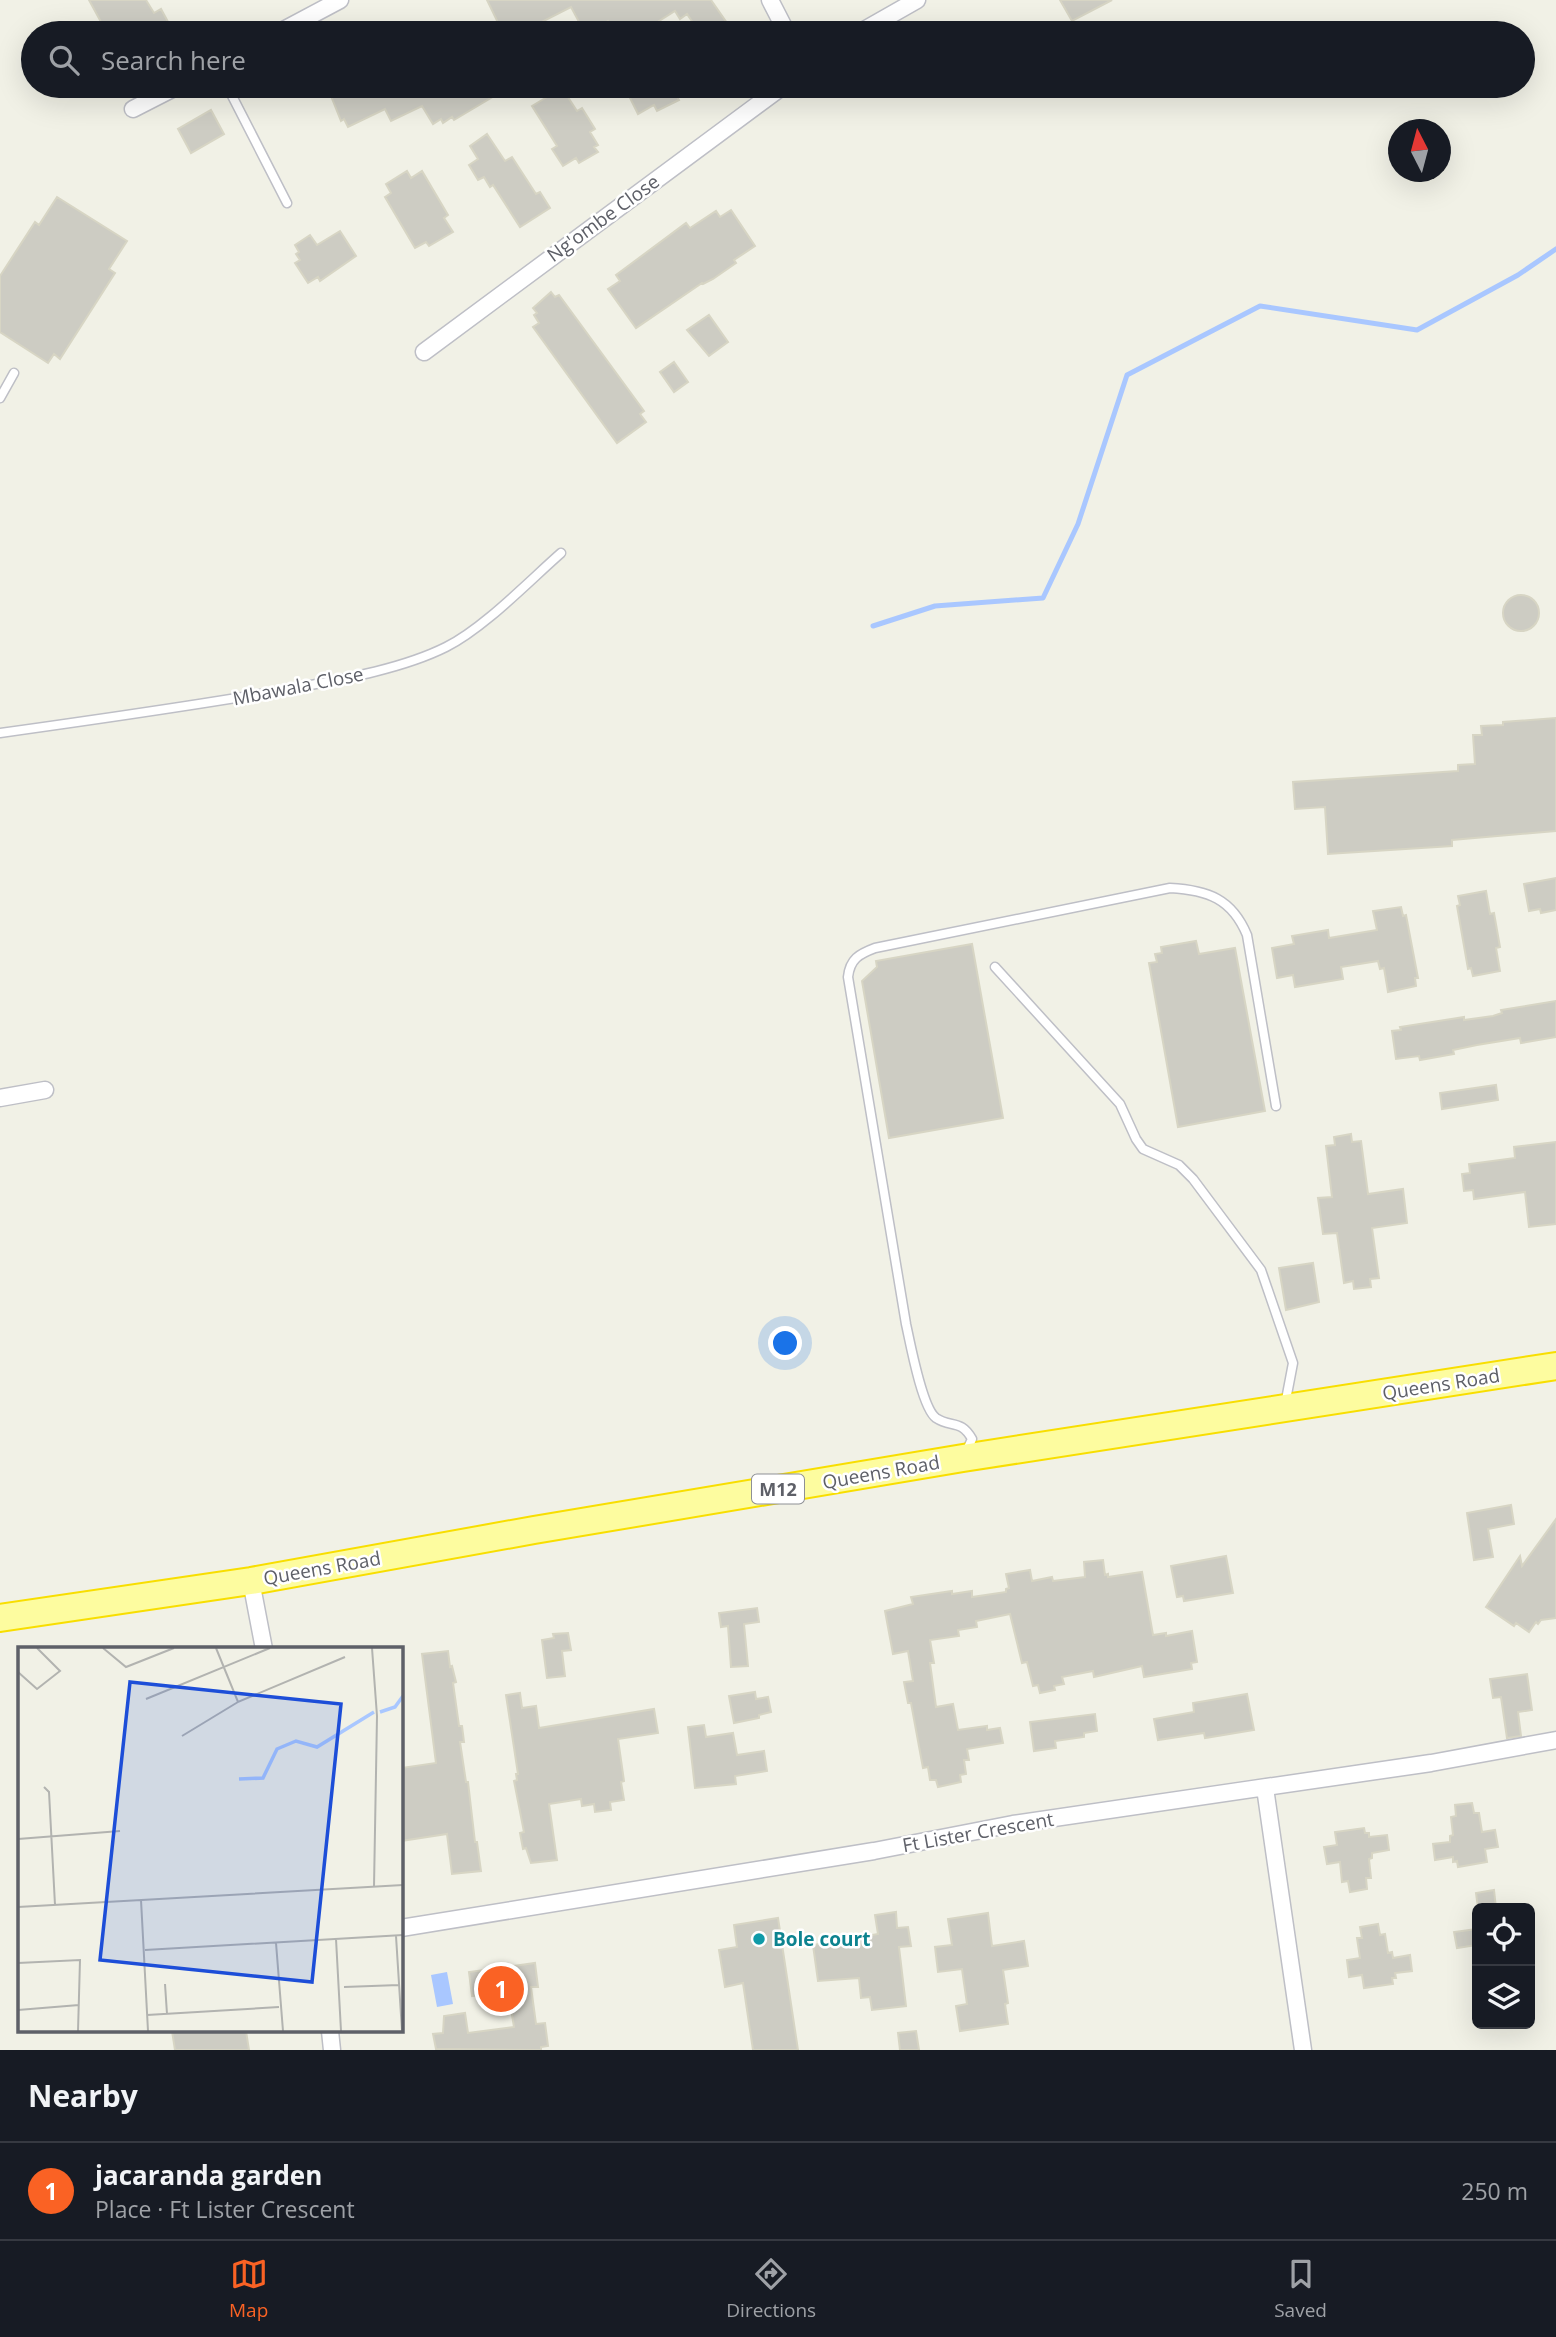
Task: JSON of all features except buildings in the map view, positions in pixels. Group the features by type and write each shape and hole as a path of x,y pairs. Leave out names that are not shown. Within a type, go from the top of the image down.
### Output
{"highway":[{"name":"Queens Road","path":"0,1618 251,1581 963,1458 1556,1366"}],"street":[{"path":"301,21 340,0"},
{"path":"769,0 781,21"},
{"path":"880,21 917,0"},
{"path":"133,109 155,98"},
{"name":"Ng'ombe Close","path":"424,352 767,98"},
{"path":"0,1098 45,1090"},
{"path":"251,1581 264,1647"},
{"name":"Ft Lister Crescent","path":"402,1928 874,1851 1013,1824 1431,1763 1556,1740"},
{"path":"1265,1788 1303,2050"},
{"path":"330,2032 332,2050"}],"lane":[{"path":"234,98 287,203"},
{"path":"0,398 14,373"},
{"name":"Mbawala Close","path":"0,733 218,701 350,678 408,661 447,647 472,630 561,553"},
{"path":"963,1458 972,1439 962,1426 936,1418 930,1412 913,1358 848,977 849,966 855,958 875,947 1170,888 1191,889 1210,894 1240,917 1247,935 1276,1106"},
{"path":"995,967 1120,1104 1143,1149 1179,1165 1194,1179 1261,1270 1293,1363 1285,1408"}],"water":[{"path":"447,1972 453,2004 437,2007 431,1975"}],"waterway":[{"path":"873,626 935,606 1043,598 1078,524 1127,375 1260,306 1417,330 1518,275 1556,249"}],"place":[{"name":"Bole court","path":"759,1939"},
{"name":"jacaranda garden","path":"501,1989"}]}
